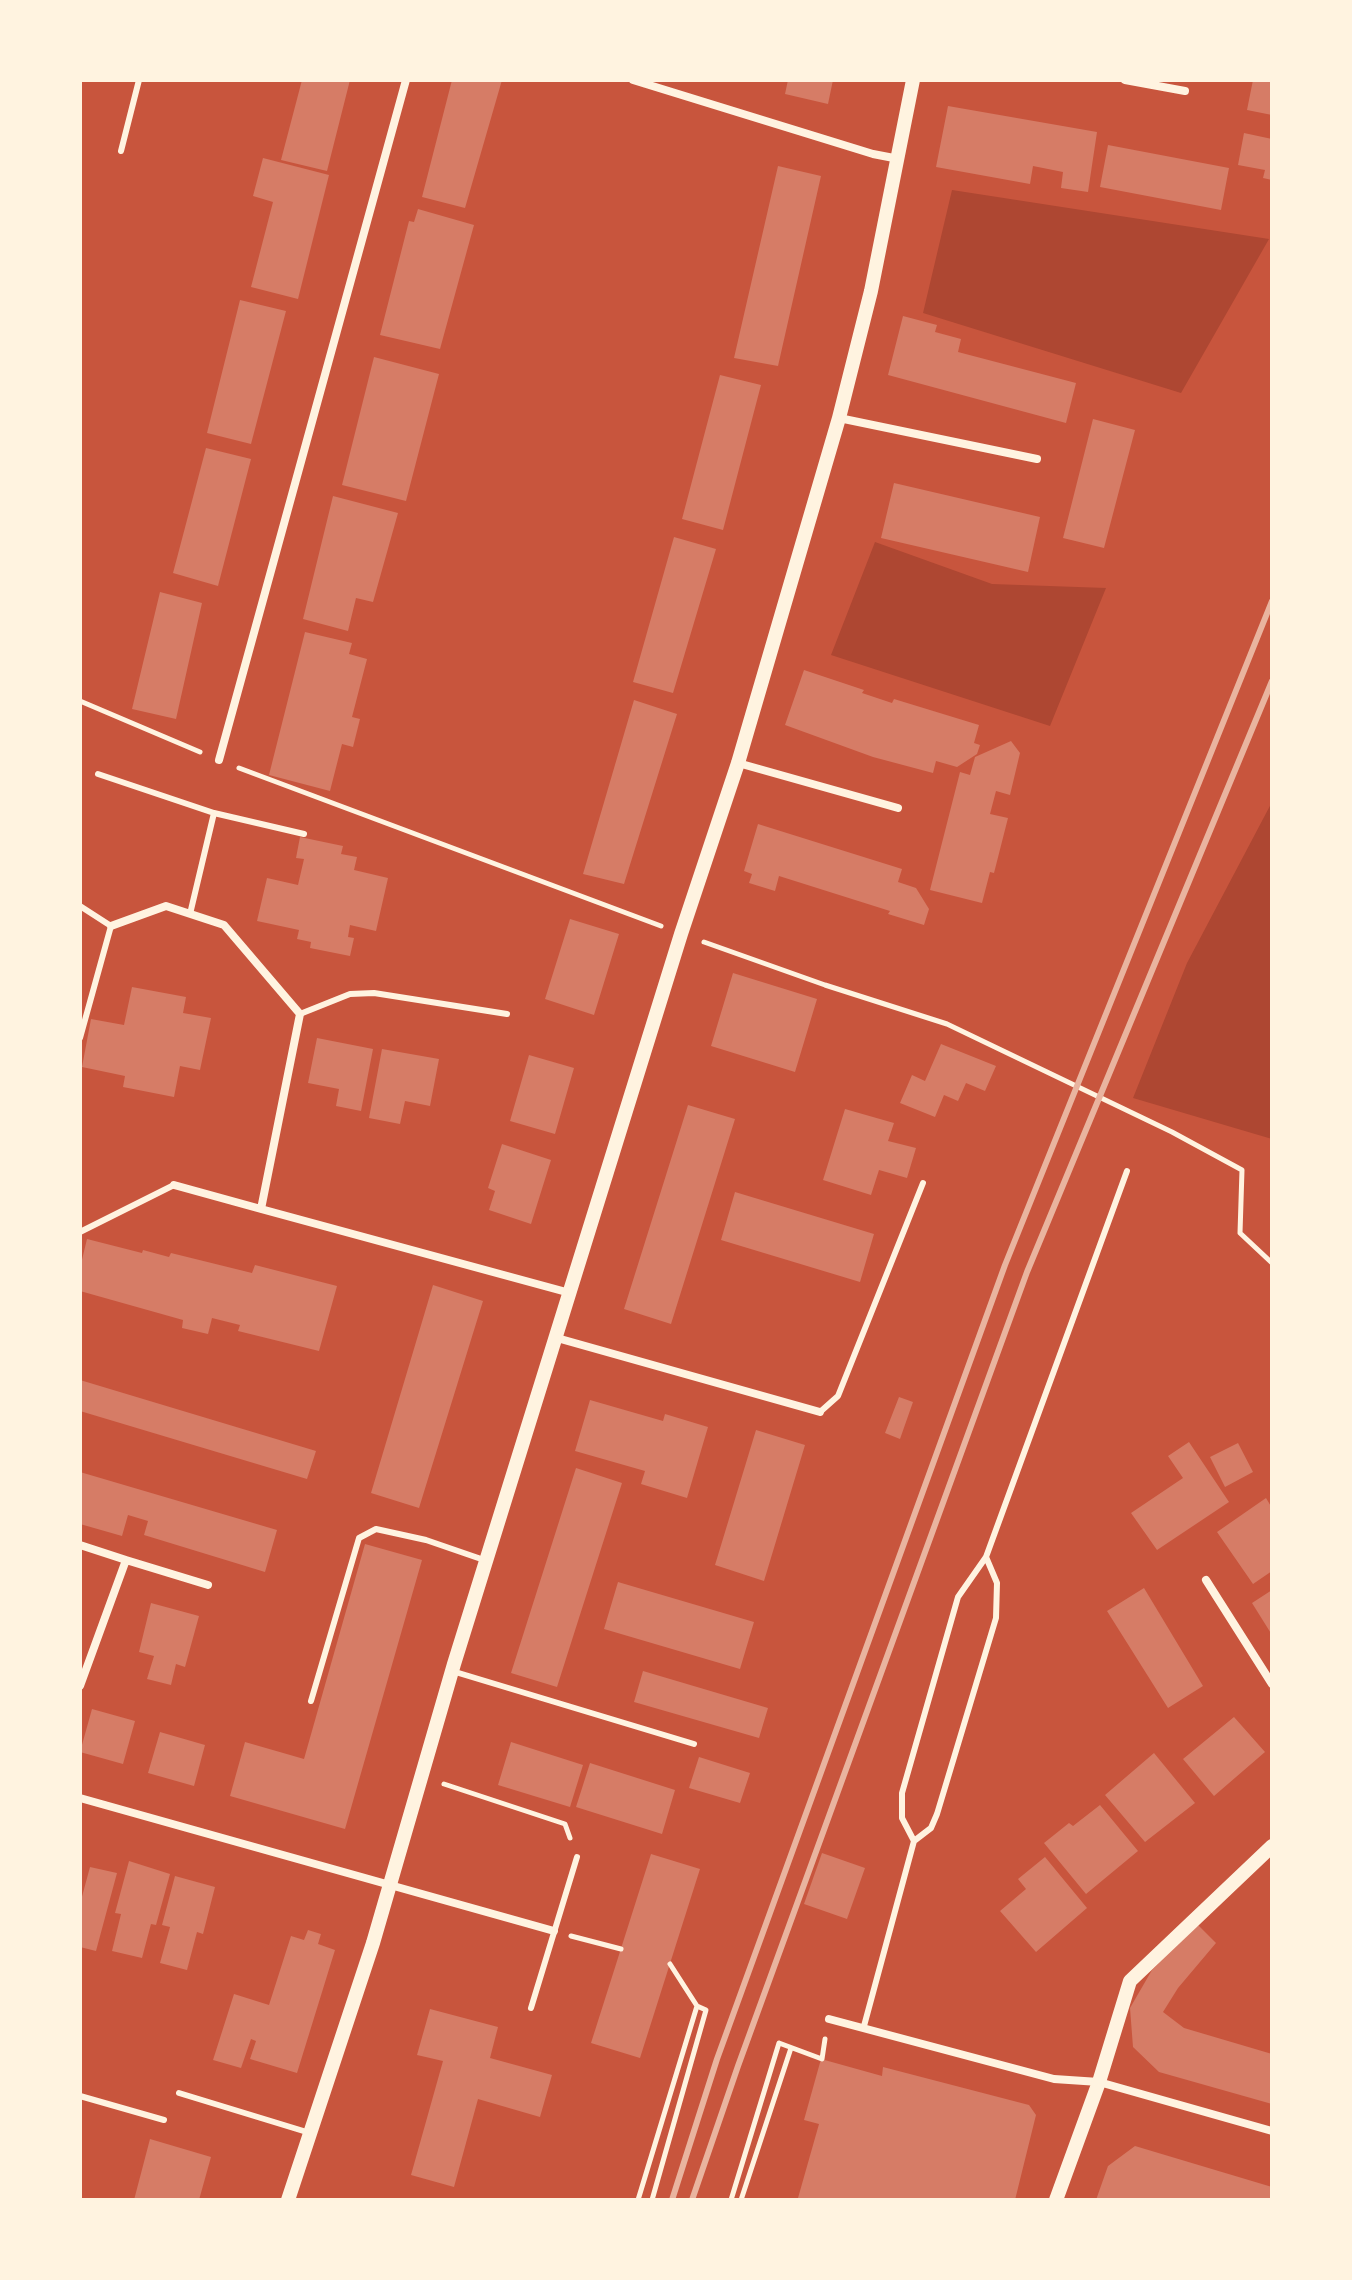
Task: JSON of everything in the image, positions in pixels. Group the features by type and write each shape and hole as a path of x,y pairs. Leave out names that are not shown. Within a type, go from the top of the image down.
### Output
{"street":[{"path":"219,760 406,80"},
{"path":"633,80 873,154 899,159"},
{"path":"288,2200 389,1885 452,1671 681,934 738,763 839,418 899,159 913,80"},
{"path":"1125,80 1185,91"},
{"path":"839,418 1037,459"},
{"path":"738,763 898,808"},
{"path":"111,926 166,906 224,925 300,1014 261,1209"},
{"path":"174,1185 571,1294"},
{"path":"557,1338 820,1412"},
{"path":"80,1545 208,1585"},
{"path":"80,1686 126,1560"},
{"path":"1206,1580 1272,1684"},
{"path":"80,1798 554,1931"},
{"path":"1056,2200 1099,2082 1130,1981 1272,1846"},
{"path":"829,2019 1054,2079 1099,2082 1272,2131"}],"lane":[{"path":"121,151 139,80"},
{"path":"98,774 214,813 304,834"},
{"path":"190,914 214,813"},
{"path":"80,906 111,926 80,1038"},
{"path":"300,1014 350,994 374,993 507,1014"},
{"path":"914,1841 902,1818 902,1793 958,1597 986,1557 1127,1171"},
{"path":"820,1412 838,1396 923,1183"},
{"path":"80,1232 174,1185"},
{"path":"311,1701 359,1538 376,1529 426,1540 487,1561"},
{"path":"864,2026 914,1841 931,1828 937,1814 996,1618 997,1583 986,1557"},
{"path":"452,1671 694,1744"},
{"path":"531,2008 577,1857"},
{"path":"179,2093 310,2133"},
{"path":"80,2096 164,2120"}],"path":[{"path":"80,701 219,760 681,934 947,1024 1172,1132 1242,1170 1240,1233 1272,1263"},
{"path":"420,1776 565,1824 577,1857"},
{"path":"554,1931 621,1949"},
{"path":"652,2200 706,2010 697,2006 670,1964"},
{"path":"638,2200 697,2006"},
{"path":"731,2200 779,2043 822,2059 829,2019"},
{"path":"741,2200 791,2048"}],"shaded area":[{"path":"952,190 1269,239 1181,393 923,313"},
{"path":"875,542 992,584 1106,588 1050,726 831,655"},
{"path":"1272,802 1272,1139 1133,1098 1187,963"}],"building":[{"path":"302,80 350,80 327,171 281,160"},
{"path":"452,80 502,80 465,208 422,197"},
{"path":"788,80 833,80 828,104 785,94"},
{"path":"1253,80 1272,80 1272,115 1247,110"},
{"path":"948,106 1097,132 1088,192 1061,188 1063,172 1033,166 1030,184 936,167"},
{"path":"1244,133 1272,139 1272,180 1263,178 1265,170 1238,165"},
{"path":"1108,145 1229,168 1221,210 1100,187"},
{"path":"263,158 329,175 298,299 251,287 273,202 253,196"},
{"path":"778,166 821,176 778,366 734,358"},
{"path":"418,209 474,225 440,349 380,335 409,221 414,222"},
{"path":"240,300 286,311 251,444 207,433"},
{"path":"903,316 937,325 935,332 961,339 958,352 1076,383 1066,423 888,375"},
{"path":"374,357 439,374 406,501 342,485"},
{"path":"720,375 761,385 723,530 682,519"},
{"path":"1093,419 1135,430 1104,548 1063,538"},
{"path":"206,448 251,459 218,586 173,573"},
{"path":"894,483 1040,517 1028,572 881,538"},
{"path":"333,496 398,513 373,602 356,598 348,631 303,619"},
{"path":"674,537 716,549 673,693 633,682"},
{"path":"160,592 202,603 176,719 132,709"},
{"path":"305,632 352,643 349,654 367,659 352,717 360,719 353,747 342,744 330,791 269,775"},
{"path":"804,670 892,703 894,699 979,725 974,743 980,745 977,754 957,767 936,761 933,773 873,757 785,725"},
{"path":"634,700 677,714 624,884 583,874"},
{"path":"1011,741 1020,753 1010,795 996,791 990,814 1008,818 994,873 990,872 982,903 930,890 960,772 970,775 975,757"},
{"path":"758,824 902,869 898,882 916,888 929,909 924,925 779,876 775,891 749,883 752,874 744,871"},
{"path":"300,837 343,846 341,854 357,857 354,870 388,878 376,931 350,925 348,937 354,938 350,956 310,948 311,942 297,939 299,930 257,921 267,878 298,885 304,859 296,858"},
{"path":"570,919 619,934 594,1015 545,999"},
{"path":"733,973 817,999 795,1072 711,1046"},
{"path":"132,987 186,997 183,1013 211,1018 200,1070 180,1066 174,1097 123,1087 125,1076 82,1067 91,1019 124,1025"},
{"path":"317,1038 373,1049 361,1111 336,1106 339,1089 308,1083"},
{"path":"941,1044 996,1066 985,1091 966,1083 958,1101 944,1095 935,1117 900,1103 912,1075 925,1081"},
{"path":"382,1049 439,1059 430,1106 405,1101 400,1124 369,1118"},
{"path":"529,1055 574,1068 555,1134 510,1121"},
{"path":"688,1105 735,1119 671,1324 624,1309"},
{"path":"845,1109 894,1123 888,1141 916,1148 907,1178 879,1170 871,1195 823,1180"},
{"path":"502,1144 551,1160 531,1224 489,1210 495,1191 488,1188"},
{"path":"735,1192 874,1234 860,1282 721,1240"},
{"path":"87,1239 142,1253 143,1250 169,1257 171,1253 252,1273 255,1265 337,1286 319,1351 238,1331 240,1325 212,1318 208,1334 182,1328 183,1320 80,1291 80,1268"},
{"path":"433,1285 483,1301 419,1508 371,1493"},
{"path":"80,1380 316,1451 307,1479 80,1411"},
{"path":"899,1397 913,1402 900,1439 885,1433"},
{"path":"590,1400 663,1421 665,1414 708,1427 687,1498 641,1484 645,1471 575,1451"},
{"path":"756,1430 805,1445 764,1581 715,1565"},
{"path":"1189,1442 1229,1502 1157,1550 1131,1513 1183,1478 1168,1456"},
{"path":"1238,1443 1253,1472 1225,1487 1210,1457"},
{"path":"576,1468 622,1483 557,1687 511,1673"},
{"path":"80,1472 277,1530 265,1572 144,1535 148,1521 128,1515 122,1536 80,1524"},
{"path":"1266,1498 1272,1508 1272,1571 1253,1584 1217,1532"},
{"path":"365,1544 422,1560 345,1829 230,1796 245,1742 304,1759"},
{"path":"618,1582 754,1622 740,1669 604,1629"},
{"path":"1144,1588 1203,1686 1168,1708 1107,1611"},
{"path":"1272,1590 1272,1635 1252,1603"},
{"path":"151,1603 199,1616 185,1667 176,1664 171,1685 147,1679 154,1656 139,1652"},
{"path":"643,1671 768,1708 759,1738 634,1702"},
{"path":"92,1709 135,1721 123,1764 80,1752"},
{"path":"1234,1717 1265,1752 1214,1796 1183,1759"},
{"path":"160,1732 205,1745 194,1786 148,1773"},
{"path":"511,1742 583,1765 570,1807 498,1785"},
{"path":"1154,1753 1195,1803 1145,1842 1105,1795"},
{"path":"699,1757 750,1773 740,1803 689,1788"},
{"path":"590,1763 675,1790 662,1834 576,1807"},
{"path":"1100,1805 1138,1851 1086,1894 1044,1843 1069,1823 1073,1826"},
{"path":"822,1853 865,1868 847,1919 804,1904"},
{"path":"651,1854 700,1869 640,2058 591,2043"},
{"path":"1045,1857 1087,1908 1036,1952 1000,1911 1026,1889 1018,1879"},
{"path":"129,1861 170,1874 156,1925 151,1924 142,1958 112,1951 121,1914 115,1913"},
{"path":"90,1867 117,1873 96,1951 80,1947 80,1904"},
{"path":"175,1876 215,1887 203,1934 197,1932 187,1970 160,1963 170,1927 162,1925"},
{"path":"1198,1925 1216,1943 1178,1988 1163,2012 1184,2028 1272,2054 1272,2104 1159,2072 1133,2047 1130,2008 1152,1970"},
{"path":"308,1930 321,1934 318,1944 335,1950 297,2073 250,2059 256,2041 251,2039 241,2068 213,2060 234,1994 269,2005 291,1936 304,1940"},
{"path":"430,2009 498,2027 490,2058 552,2075 540,2117 478,2099 454,2187 411,2175 443,2061 417,2055"},
{"path":"821,2059 882,2076 883,2067 1029,2105 1036,2115 1015,2200 798,2198 819,2124 804,2120"},
{"path":"150,2139 211,2157 199,2200 134,2200"},
{"path":"1135,2146 1272,2187 1272,2200 1096,2200 1108,2166"}],"railway":[{"path":"672,2200 717,2059 1005,1265 1272,601"},
{"path":"692,2200 1027,1272 1272,681"}]}
